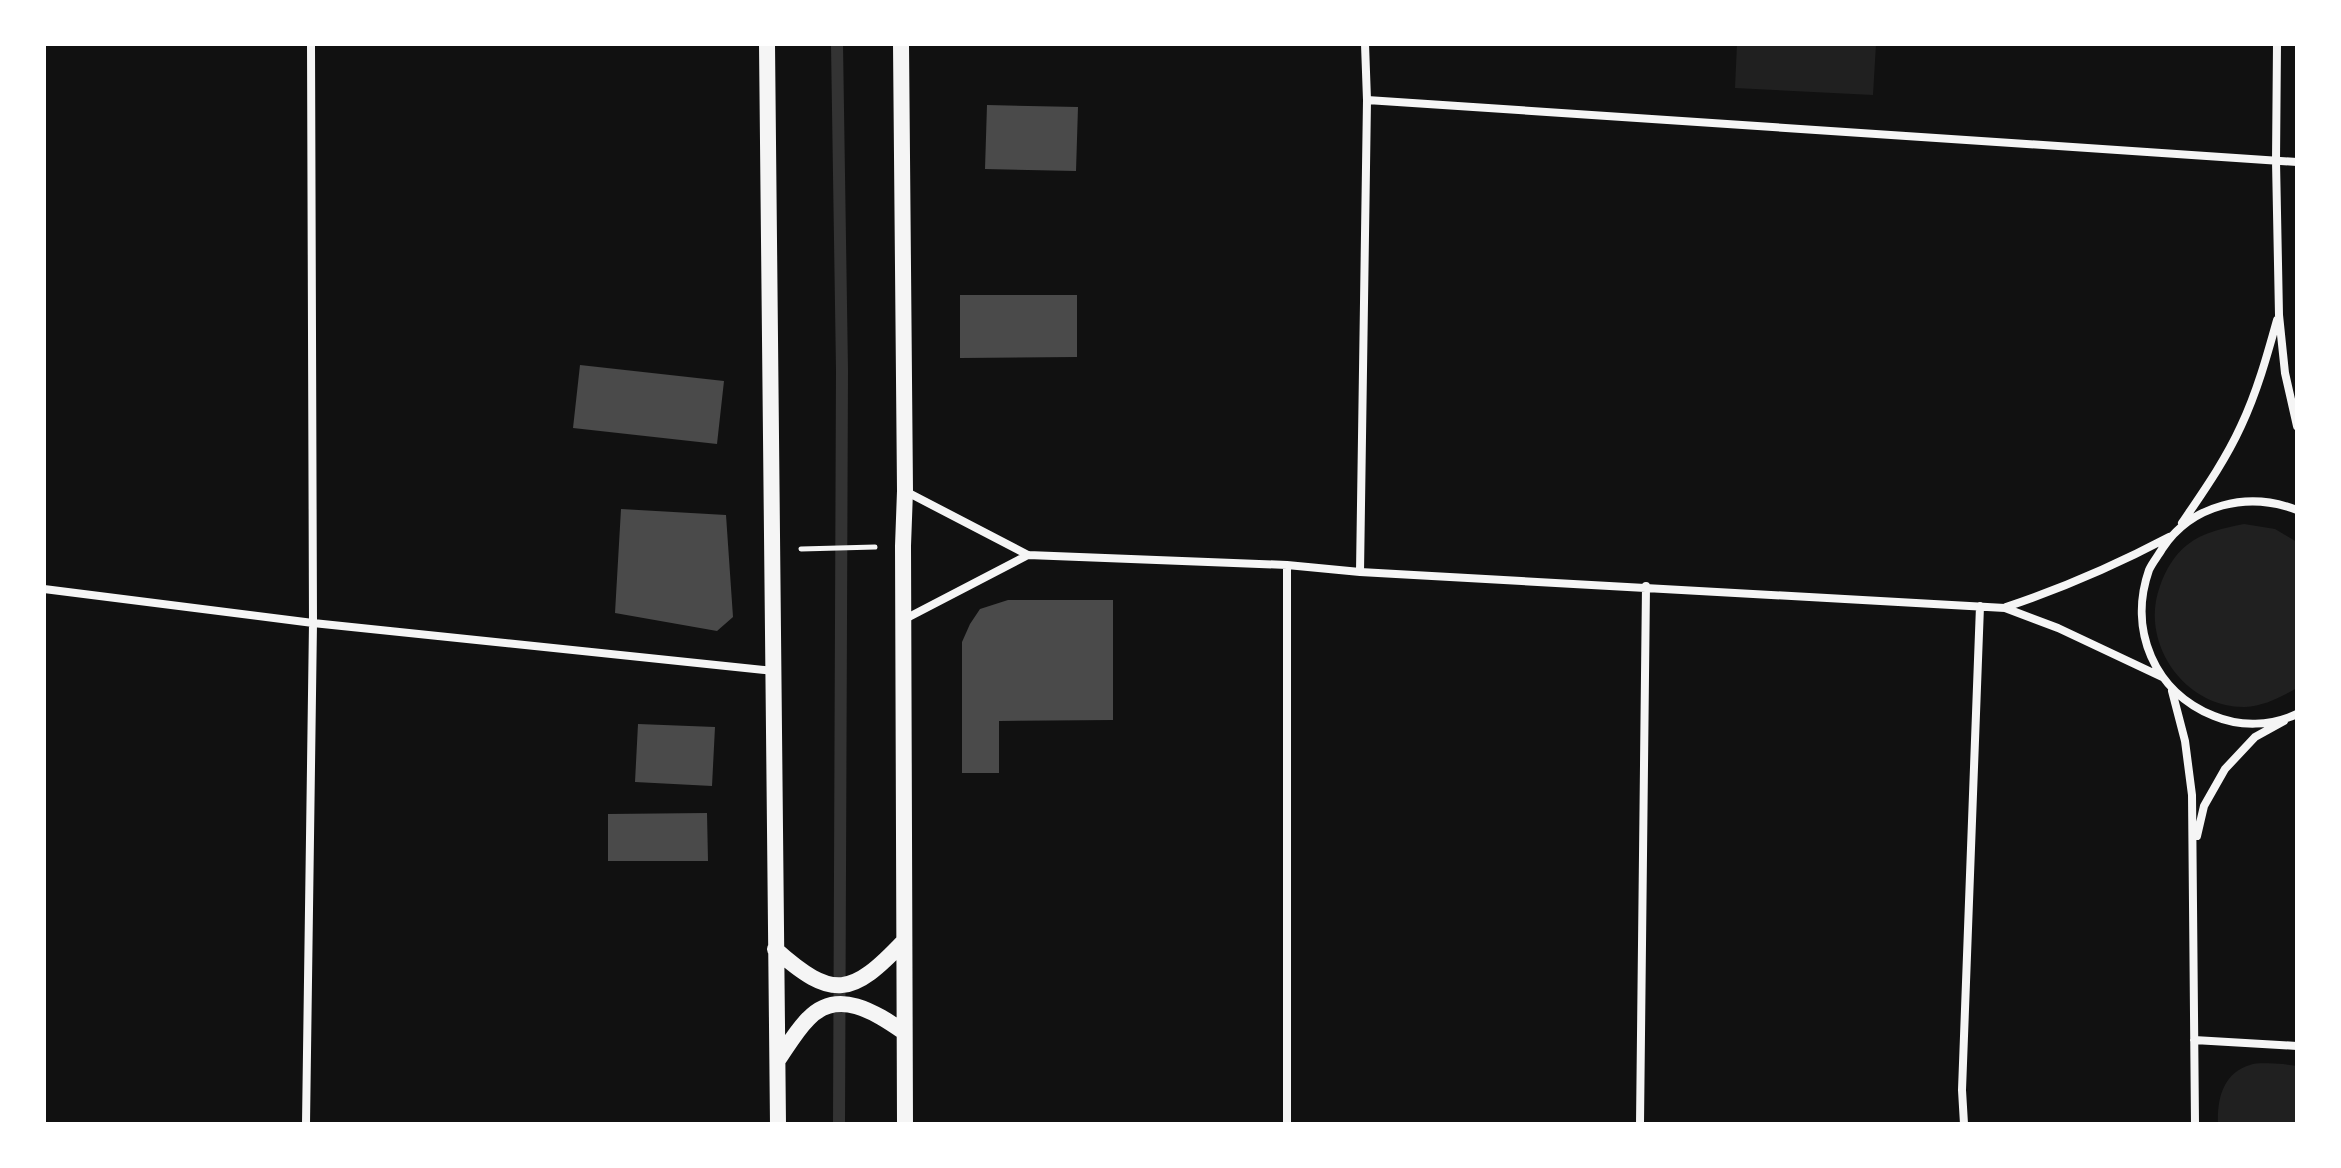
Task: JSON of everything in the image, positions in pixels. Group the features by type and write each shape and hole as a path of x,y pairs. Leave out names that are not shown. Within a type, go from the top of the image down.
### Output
{"main road":[{"path":"767,44 778,1124"},
{"path":"901,44 905,1124"},
{"path":"775,949 800,971 820,983 842,986 864,979 904,941"},
{"path":"778,1060 809,1017 830,1006 854,1004 904,1032"}],"street":[{"path":"306,1124 313,623 311,44"},
{"path":"1360,572 1367,100 1365,44"},
{"path":"2277,44 2279,315 2285,373 2297,426"},
{"path":"1367,100 2297,162"},
{"path":"2279,315 2263,372 2240,427 2212,480 2150,568 2141,605 2145,643 2162,677 2171,689 2197,709 2228,722 2261,724 2295,715"},
{"path":"905,491 1028,555 1287,565 1360,572 2005,608 2058,628 2162,677"},
{"path":"2178,529 2207,510 2242,501 2277,502 2297,510"},
{"path":"2005,608 2117,565 2171,536"},
{"path":"903,620 1028,555"},
{"path":"1287,565 1287,1124"},
{"path":"1640,1124 1646,586"},
{"path":"44,589 313,623 774,671"},
{"path":"1964,1124 1962,1090 1980,606"},
{"path":"2171,689 2185,741 2192,795 2195,1124"},
{"path":"2194,848 2204,806 2225,769 2255,737 2295,715"},
{"path":"2194,1040 2297,1046"}],"path":[{"path":"827,548 863,547"}],"shaded area":[{"path":"1737,44 1876,44 1873,95 1735,88"},
{"path":"2244,524 2275,529 2297,542 2297,688 2266,703 2245,707 2223,704 2203,696 2186,684 2172,668 2162,649 2156,629 2155,607 2164,575 2182,549 2207,534"},
{"path":"2254,1064 2297,1066 2297,1124 2218,1124 2221,1096 2233,1074"}],"building":[{"path":"987,105 1078,107 1076,171 985,169"},
{"path":"960,295 1077,295 1077,357 960,358"},
{"path":"580,365 724,381 717,444 573,428"},
{"path":"621,509 726,515 733,617 717,631 615,613"},
{"path":"1008,600 1113,600 1113,720 999,721 999,773 962,773 962,642 980,609"},
{"path":"638,724 715,727 712,786 635,782"},
{"path":"707,813 708,861 608,861 608,814"}],"waterway":[{"path":"837,44 842,370 839,1124"}]}
